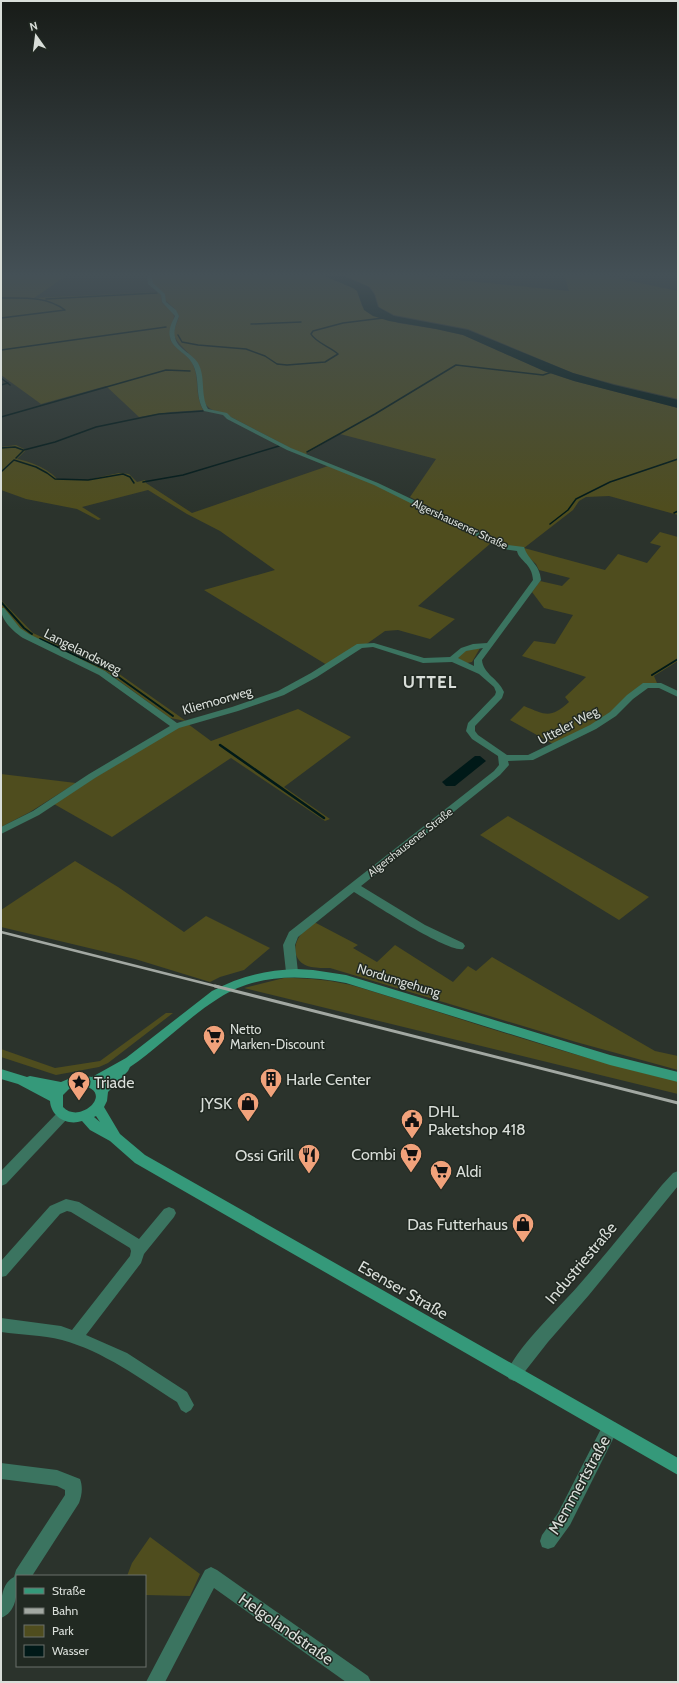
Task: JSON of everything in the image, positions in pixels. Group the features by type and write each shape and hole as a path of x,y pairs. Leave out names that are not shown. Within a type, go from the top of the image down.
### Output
{"main road":[{"name":"Nordumgehung","path":"97,1086 115,1078 129,1062 217,993 235,985 269,975 292,972 310,973 346,979 596,1056 678,1077"},
{"path":"1,1074 22,1080 63,1087"},
{"path":"22,1080 56,1098"},
{"path":"78,1080 97,1086 103,1096 98,1108 85,1116 77,1118 63,1115 55,1105 58,1091 78,1080"},
{"name":"Esenser Straße","path":"98,1108 115,1138"},
{"name":"Esenser Straße","path":"85,1116 95,1126 115,1138 140,1159 190,1189 678,1467"}],"street":[{"name":"Algershausener Straße","path":"187,353 198,368 202,404 206,410 225,414 256,433 289,449 376,484 506,547 521,549 521,552 533,564 537,572 537,580 478,660 478,666 481,672"},
{"name":"Langelandsweg","path":"1,610 17,630 26,636 102,673 176,726"},
{"name":"Kliemoorweg","path":"1,831 36,813 92,776 176,726 235,709 281,693 331,665 352,650 365,645 374,645 423,661 453,659 481,672"},
{"path":"453,659 457,654 466,649 488,645"},
{"path":"481,672 497,684 500,692 499,696 471,725 470,731 475,737 498,751 504,758"},
{"name":"Utteler Weg","path":"504,758 530,758 593,727 613,714 630,697 646,685 655,684 678,694"},
{"name":"Algershausener Straße","path":"292,972 289,944 293,936 497,773 504,765 504,758"},
{"path":"354,887 415,925 459,946"},
{"path":"1,1180 63,1115"},
{"name":"Industriestraße","path":"514,1374 532,1349 594,1278 622,1242 678,1177"},
{"path":"1,1271 55,1210 66,1205 74,1206 135,1244 138,1251"},
{"path":"75,1338 136,1259 138,1251 169,1213"},
{"path":"1,1325 61,1333 122,1358 182,1397 186,1405"},
{"name":"Memmertstraße","path":"548,1541 564,1519 610,1429"},
{"path":"1,1471 57,1478 74,1485 73,1497 23,1575"},
{"name":"Helgolandstraße","path":"155,1682 211,1576 362,1682"},
{"path":"1,1609 16,1586"}],"green space":[{"path":"1,353 183,353 190,359 194,367 199,399 203,410 171,412 139,417 106,386 41,404 1,375"},
{"path":"188,353 502,353 544,371 574,381 678,408 678,515 609,496 586,497 579,501 573,510 524,548 605,570 618,554 647,563 661,546 650,543 660,532 678,537 678,661 654,676 657,683 642,684 602,721 553,744 510,720 524,706 538,712 548,714 557,711 569,702 565,697 586,677 522,656 534,641 555,644 573,615 544,608 532,592 540,581 562,586 570,578 539,570 536,564 524,553 410,497 436,459 340,434 304,455 228,415 209,408 205,403 201,374 195,360"},
{"path":"524,353 678,353 678,399 614,384 573,373"},
{"path":"16,445 26,450 17,459 38,466 49,472 57,479 86,480 119,473 129,474 137,482 145,480 146,483 192,513 328,466 375,484 491,543 418,606 455,619 430,639 398,630 385,631 368,643 327,665 204,590 275,570 220,531 187,514 148,490 82,507 101,519 98,520 77,509 26,499 1,490 1,447"},
{"path":"1,600 33,633 115,671 186,721 170,718 107,672 29,635 20,629 1,607"},
{"path":"480,648 472,662 467,663 457,658 464,651"},
{"path":"298,709 351,737 284,787 330,819 325,821 231,758 112,837 54,804 177,728 188,724 211,741"},
{"path":"1,774 76,783 30,812 1,827"},
{"path":"508,816 649,897 619,920 480,835"},
{"path":"75,861 118,887 184,932 206,916 270,948 244,970 220,977 210,982 135,959 1,927 1,910"},
{"path":"312,923 316,923 358,945 353,948 377,962 395,945 453,982 468,966 476,971 492,957 655,1051 678,1056 678,1070 576,1042 330,968 306,965 296,956 295,947 300,935"},
{"path":"284,978 321,980 358,987 597,1061 678,1081 678,1094 244,988"},
{"path":"166,1013 173,1013 108,1063 99,1067 56,1075 1,1057 1,1049 55,1068 100,1061"},
{"path":"150,1537 200,1574 190,1596 146,1595 146,1575 127,1575 132,1563"}],"water":[{"path":"502,353 523,353 573,373 614,385 678,400 678,408 574,381 544,371"},
{"path":"475,756 480,756 486,761 455,786 446,786 442,782"}],"waterway":[{"path":"256,353 265,356 277,364 287,365 325,362 338,354 336,353"},
{"path":"307,452 375,414 456,365 543,375 552,372"},
{"path":"1,417 166,370 190,371"},
{"path":"1,378 8,383"},
{"path":"1,385 8,383"},
{"path":"16,458 24,450 55,442 96,427 159,414 203,411"},
{"path":"143,482 183,475 279,446"},
{"path":"1,448 15,447 23,450"},
{"path":"550,524 568,510 576,499 610,482 678,459"},
{"path":"1,472 14,460 36,467 55,479 88,480 123,474 130,477 134,483"},
{"path":"674,513 678,511"},
{"path":"1,602 24,628 32,634"},
{"path":"40,639 110,671 173,716"},
{"path":"652,675 678,659"},
{"path":"220,745 324,818"}],"railway":[{"path":"1,932 219,987"},
{"path":"215,986 678,1103"}],"place":[{"name":"Netto Marken-Discount","path":"214,1056"},
{"name":"Harle Center","path":"271,1098"},
{"name":"Triade","path":"79,1102"},
{"name":"JYSK","path":"248,1122"},
{"name":"DHL Paketshop 418","path":"412,1140"},
{"name":"Ossi Grill","path":"309,1174"},
{"name":"Combi","path":"411,1174"},
{"name":"Aldi","path":"441,1190"},
{"name":"Das Futterhaus","path":"523,1244"}],"district":[{"name":"UTTEL","path":"430,682"}]}
